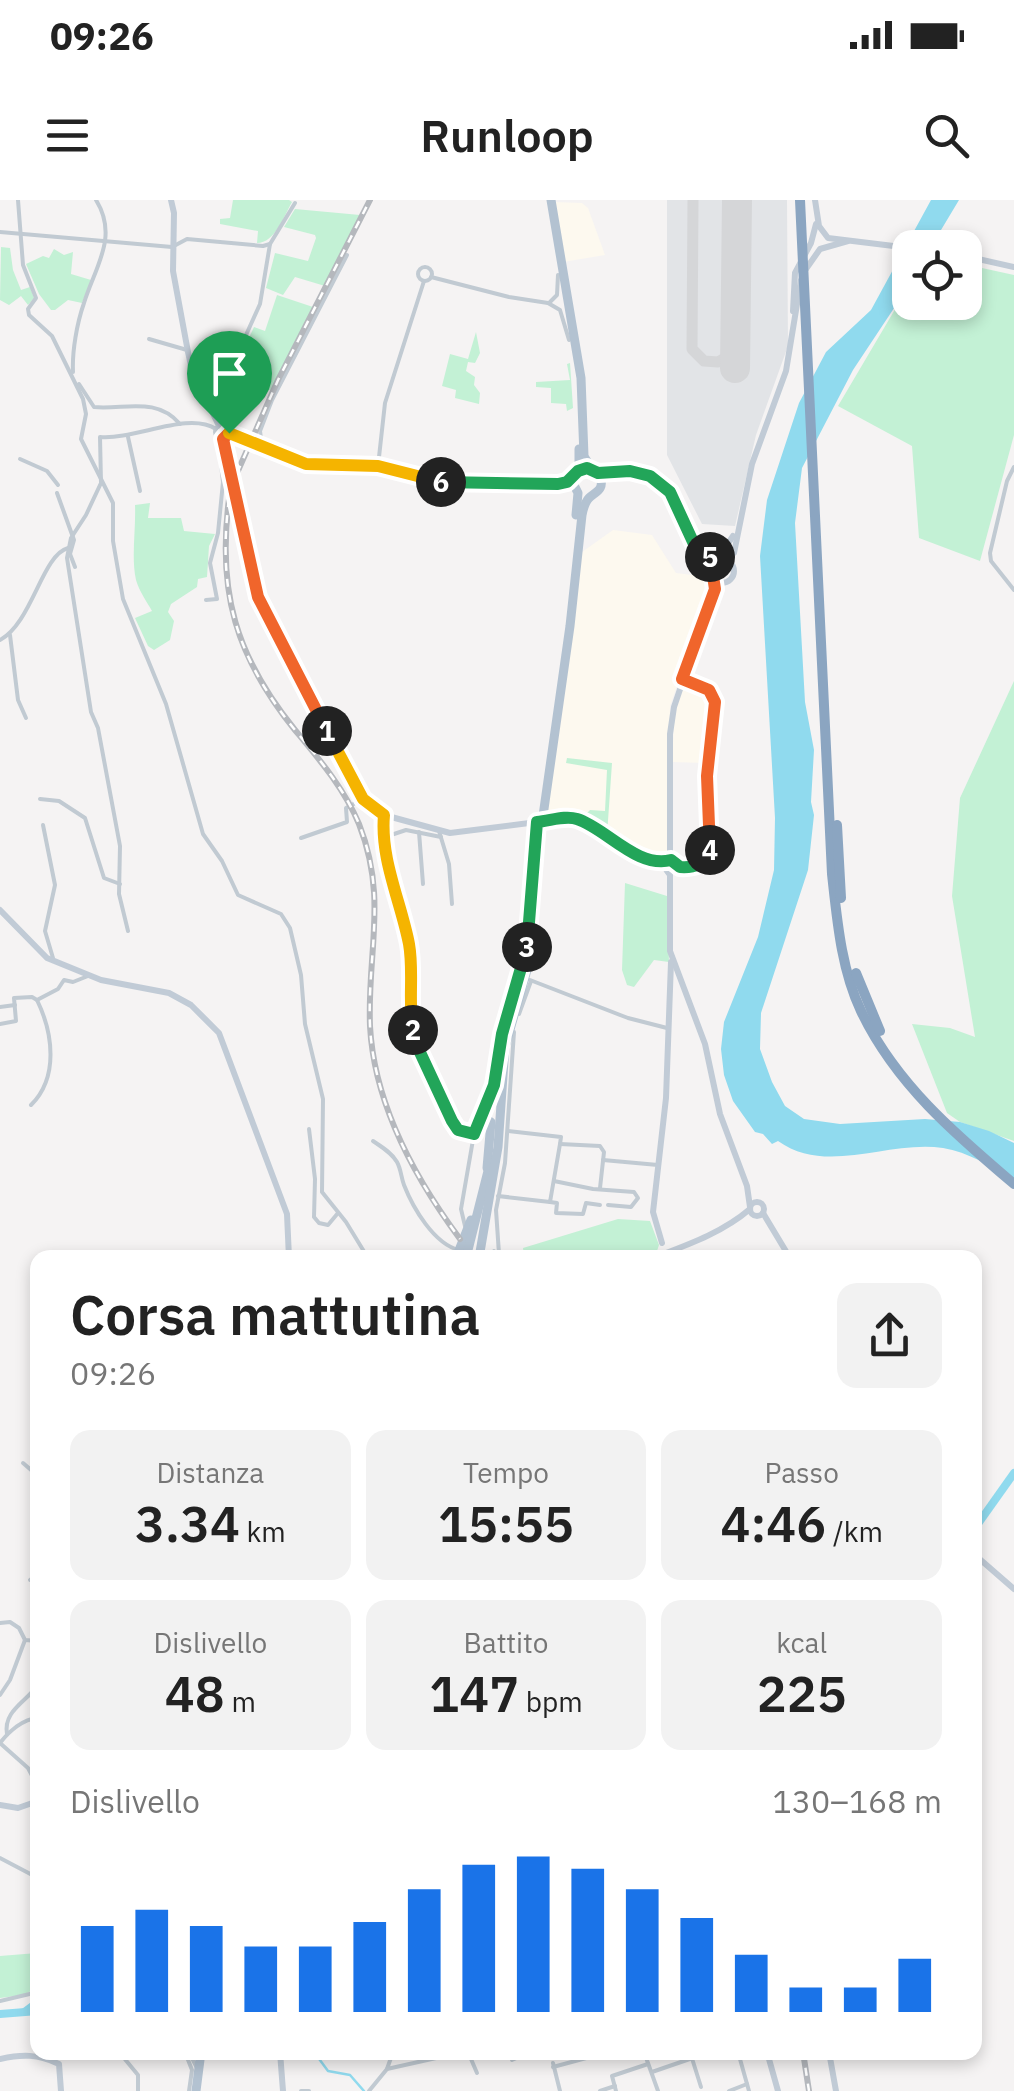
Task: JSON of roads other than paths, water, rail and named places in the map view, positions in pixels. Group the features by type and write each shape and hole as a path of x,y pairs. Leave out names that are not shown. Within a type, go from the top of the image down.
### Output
{"highway":[{"path":"803,200 808,220 832,874 844,957 860,1009 886,1055 950,1128 1014,1184"},
{"path":"920,1095 1014,1176"}],"main road":[{"path":"478,1250 474,1230 494,1141 502,1034 527,950 570,594 575,378 548,200"},
{"path":"474,1230 494,1170 505,1047 528,980 540,822 568,640 582,515 590,497 598,492 597,475 583,450 581,378 548,200"},
{"path":"573,483 597,475"},
{"path":"573,483 590,497"},
{"path":"470,1130 491,1094 499,1063"},
{"path":"470,1130 483,1117 491,1122 486,1183"},
{"path":"196,2091 200,2060"}],"street":[{"path":"18,200 24,265 36,298 28,310 32,320 52,336 78,384 86,414 82,442 113,503 113,540 128,614 144,644 166,704 174,740 187,769 196,818 238,895 281,914 290,928 301,974 305,1024 323,1099 322,1192 363,1250"},
{"path":"73,374 82,306 100,264 105,240 106,223 96,200"},
{"path":"171,200 175,286 192,370 219,427"},
{"path":"794,332 795,272 812,239 808,220 815,200"},
{"path":"295,203 270,244 260,304 224,386 216,435 223,439 258,597 363,799 384,815 440,834"},
{"path":"808,220 824,242"},
{"path":"0,232 172,249 187,240 270,244"},
{"path":"812,239 892,245"},
{"path":"812,239 824,242"},
{"path":"713,564 734,553 761,434 786,371 800,283 824,242"},
{"path":"260,445 260,431 272,400 347,254"},
{"path":"982,260 1014,267"},
{"path":"424,281 419,276 422,268 429,269 431,276"},
{"path":"548,303 556,296 558,275"},
{"path":"378,466 384,405 424,281 431,276"},
{"path":"431,276 516,299 548,303 560,310 569,340"},
{"path":"149,339 188,350"},
{"path":"78,384 94,407 138,404 168,412 180,424"},
{"path":"208,424 214,415"},
{"path":"128,932 120,884 120,846 98,728 91,712 68,548 102,479 99,438 180,424 208,424 306,464 378,466 462,485 573,483"},
{"path":"223,439 229,433"},
{"path":"128,436 140,491"},
{"path":"206,600 218,599 210,563 218,534 223,482 220,455 226,452"},
{"path":"20,459 47,471 58,485"},
{"path":"1014,468 1007,481 990,553 991,561 1014,590"},
{"path":"597,475 634,472 659,480 699,544 734,568"},
{"path":"56,493 74,540 70,554 74,567"},
{"path":"717,584 732,578 741,510"},
{"path":"684,517 701,541 714,550 727,546 738,524"},
{"path":"684,517 694,544 713,564"},
{"path":"0,640 10,635 22,620 56,554 68,548"},
{"path":"662,1250 653,1212 670,1028 670,734 682,679 717,584 711,571 713,564"},
{"path":"10,635 18,700 26,718"},
{"path":"385,838 406,830 458,833 578,820 617,846 670,865 699,865 710,853 707,776 715,702 709,690 682,679"},
{"path":"40,799 58,802 84,818 104,878 120,884"},
{"path":"302,838 347,822 346,808 363,799"},
{"path":"384,815 393,885 409,944 412,1026 418,1048 470,1130 460,1214 474,1230"},
{"path":"43,825 55,885 46,930 55,963"},
{"path":"419,832 423,884"},
{"path":"440,834 449,864 452,904"},
{"path":"412,862 421,860"},
{"path":"0,910 27,941 55,963 88,976 168,993 191,1005 219,1034 287,1214 289,1250"},
{"path":"670,952 705,1044 720,1114 751,1211 768,1223"},
{"path":"0,1024 16,1021 14,998 37,1000 58,989 70,969"},
{"path":"64,980 73,982 88,976"},
{"path":"486,1250 496,1244 498,1196 508,1131 510,1054 528,980 628,1018 670,1028"},
{"path":"31,1105 42,1094 51,1072 46,1018 37,1000"},
{"path":"0,1007 15,1005"},
{"path":"309,1130 315,1179 314,1216 319,1224 328,1224 338,1212"},
{"path":"508,1131 598,1144 604,1152 600,1188"},
{"path":"550,1202 560,1140"},
{"path":"373,1142 394,1157 420,1216 445,1246 462,1250"},
{"path":"603,1160 659,1165"},
{"path":"554,1180 634,1192 638,1198 632,1207 608,1205"},
{"path":"746,1186 760,1202 785,1250"},
{"path":"498,1196 557,1203 556,1213 583,1214 586,1202 600,1205"},
{"path":"674,1250 740,1219 760,1202"},
{"path":"751,1211 764,1212"},
{"path":"662,1243 677,1249"},
{"path":"23,1463 30,1469"},
{"path":"982,1561 1014,1589"},
{"path":"0,1623 15,1624 25,1640"},
{"path":"25,1640 30,1640"},
{"path":"0,1695 25,1640"},
{"path":"7,1734 5,1724 10,1714 30,1696"},
{"path":"30,1719 0,1743 30,1772"},
{"path":"0,1805 18,1808 30,1804"},
{"path":"0,1858 30,1874"},
{"path":"0,2001 30,1994"},
{"path":"0,2059 30,2055"},
{"path":"50,2060 58,2064 61,2091"},
{"path":"126,2060 137,2073 138,2091"},
{"path":"189,2060 196,2091"},
{"path":"191,2060 198,2074"},
{"path":"196,2091 200,2060"},
{"path":"281,2060 283,2091"},
{"path":"370,2091 390,2060"},
{"path":"387,2069 429,2060"},
{"path":"470,2060 477,2073"},
{"path":"560,2091 558,2063 574,2060"},
{"path":"647,2060 658,2091"},
{"path":"652,2072 681,2060"},
{"path":"692,2060 700,2086"},
{"path":"729,2091 748,2088 740,2060"},
{"path":"769,2060 778,2091"},
{"path":"830,2060 836,2091"},
{"path":"601,2091 616,2089 614,2075 648,2064"},
{"path":"301,2091 309,2091"}],"water":[{"path":"931,200 959,200 941,230 915,230"},
{"path":"892,272 892,311 853,370 802,468 795,523 805,702 814,750 814,815 808,870 761,1013 760,1049 785,1106 804,1119 840,1124 925,1119 960,1122 1014,1143 1014,1179 971,1156 943,1148 817,1156 778,1141 772,1144 755,1132 733,1101 724,1075 724,1022 758,937 774,870 775,818 760,556 767,500 799,403 826,352 871,310"}],"waterway":[{"path":"982,1518 1014,1473"},
{"path":"22,2012 30,2006"},
{"path":"0,2014 30,2012"},
{"path":"320,2060 328,2071 350,2075 364,2091"}],"railway":[{"path":"237,473 278,380 370,200"},
{"path":"229,499 226,564 235,622 258,676 330,774 359,824 373,876 370,1026 379,1083 412,1165 460,1239"},
{"path":"804,2060 809,2091"}]}
